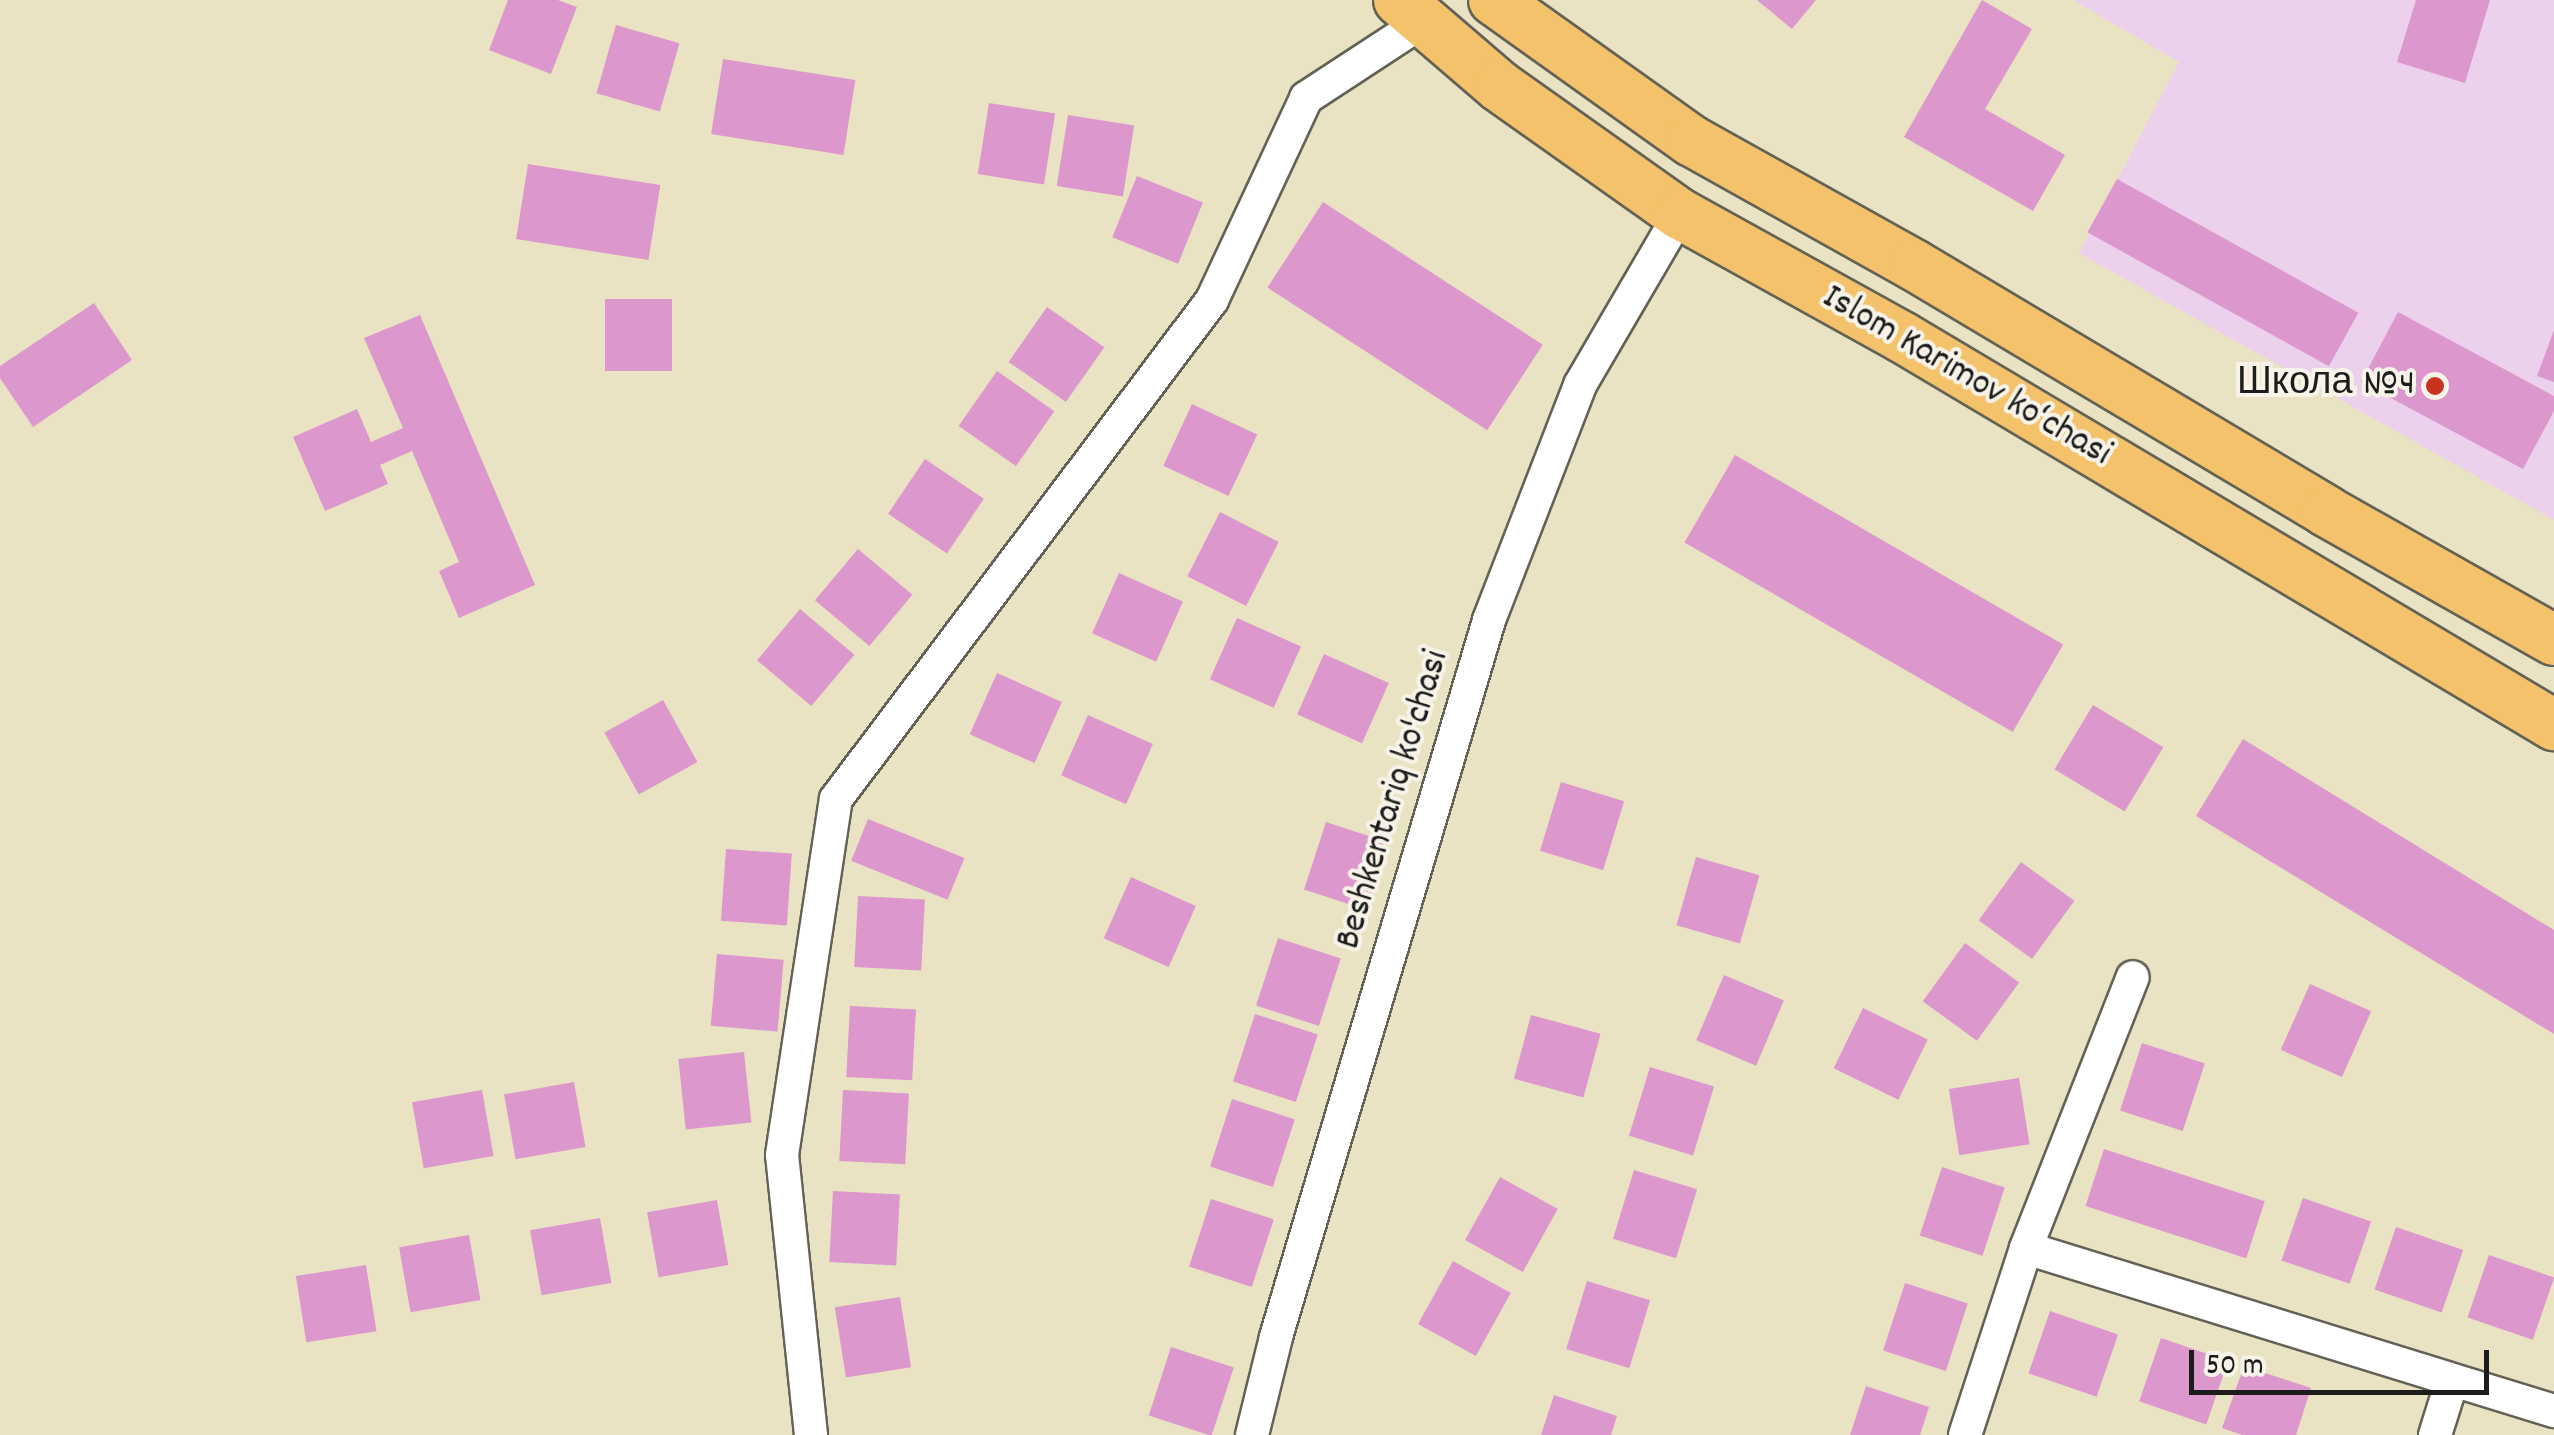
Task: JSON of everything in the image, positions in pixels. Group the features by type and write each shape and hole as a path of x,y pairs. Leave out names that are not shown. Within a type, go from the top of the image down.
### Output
{"main road":[{"name":"Islom Karimov ko‘chasi","path":"1494,0 1692,142 1914,265 2326,511 2554,640"},
{"name":"Islom Karimov ko‘chasi","path":"1411,11 1499,86 1680,214 1902,337 2554,725"}],"street":[{"path":"811,1435 782,1154 836,799 1212,300 1306,98 1411,11"},
{"name":"Beshkentariq ko'chasi","path":"1252,1435 1282,1318 1489,620 1580,386 1680,214"},
{"path":"1966,1435 2026,1248 2132,977"},
{"path":"2026,1248 2554,1412"},
{"path":"2435,1435 2452,1381"}],"shaded area":[{"name":"Школа №4","path":"2073,0 2554,0 2554,520 2079,253 2179,62"}],"building":[{"path":"508,0 558,0 577,7 551,74 489,50"},
{"path":"1757,0 1816,0 1792,29"},
{"path":"1982,0 2032,29 1985,109 2065,155 2033,211 1904,137"},
{"path":"2416,0 2490,0 2465,83 2397,62"},
{"path":"616,25 679,43 660,111 596,93"},
{"path":"723,59 855,80 843,155 711,134"},
{"path":"989,103 1055,113 1044,185 978,174"},
{"path":"1068,115 1134,125 1123,197 1057,186"},
{"path":"528,164 660,185 648,260 516,239"},
{"path":"1137,176 1203,203 1178,264 1112,237"},
{"path":"2117,179 2358,313 2329,366 2087,232"},
{"path":"1323,202 1543,345 1487,430 1267,288"},
{"path":"605,299 672,299 672,371 605,371"},
{"path":"94,303 132,360 33,427 0,378 0,366"},
{"path":"1047,307 1104,347 1066,402 1009,362"},
{"path":"2398,312 2554,396 2554,411 2523,469 2361,382"},
{"path":"420,315 535,585 459,618 439,571 459,562 412,451 380,465 388,484 325,511 293,437 357,409 371,442 403,428 364,338"},
{"path":"2554,330 2554,382 2537,376"},
{"path":"997,371 1054,411 1016,466 959,426"},
{"path":"1192,404 1257,434 1229,496 1163,466"},
{"path":"1735,455 2063,644 2013,732 1684,542"},
{"path":"925,459 984,499 947,553 888,514"},
{"path":"1220,512 1279,542 1246,606 1187,576"},
{"path":"858,549 912,595 869,646 815,600"},
{"path":"1119,573 1183,601 1156,662 1092,633"},
{"path":"800,609 854,655 811,706 757,660"},
{"path":"1237,618 1301,646 1274,708 1210,679"},
{"path":"1324,654 1389,683 1362,743 1297,714"},
{"path":"997,673 1062,702 1035,763 970,734"},
{"path":"663,700 697,762 639,795 604,732"},
{"path":"2093,705 2163,747 2125,812 2054,769"},
{"path":"1088,715 1153,744 1126,804 1061,775"},
{"path":"2243,739 2554,930 2554,1034 2196,816"},
{"path":"1561,782 1624,801 1603,870 1540,851"},
{"path":"868,819 964,858 948,900 851,861"},
{"path":"1326,822 1389,842 1367,910 1304,890"},
{"path":"726,849 792,854 787,925 721,921"},
{"path":"1696,857 1759,875 1740,943 1676,925"},
{"path":"2021,862 2074,901 2032,959 1979,920"},
{"path":"1131,877 1196,906 1169,967 1104,938"},
{"path":"858,896 925,900 921,970 854,967"},
{"path":"1278,938 1341,958 1319,1026 1256,1006"},
{"path":"1965,943 2019,982 1977,1041 1923,1001"},
{"path":"717,954 784,960 777,1032 711,1026"},
{"path":"1724,975 1784,1000 1756,1066 1696,1040"},
{"path":"2310,984 2371,1011 2342,1077 2281,1050"},
{"path":"850,1006 916,1009 912,1080 846,1077"},
{"path":"1863,1008 1928,1040 1898,1100 1834,1068"},
{"path":"1255,1014 1318,1034 1296,1102 1233,1082"},
{"path":"1531,1015 1601,1034 1583,1097 1514,1079"},
{"path":"2142,1043 2205,1063 2183,1131 2120,1111"},
{"path":"744,1052 751,1123 686,1130 678,1059"},
{"path":"1650,1067 1714,1087 1693,1155 1629,1136"},
{"path":"2019,1078 2029,1144 1959,1155 1949,1089"},
{"path":"574,1082 585,1147 516,1159 504,1094"},
{"path":"482,1090 494,1156 424,1168 412,1102"},
{"path":"843,1090 909,1093 905,1164 839,1161"},
{"path":"1232,1099 1295,1119 1273,1187 1210,1167"},
{"path":"2104,1149 2265,1201 2246,1258 2085,1206"},
{"path":"1942,1167 2005,1187 1983,1256 1920,1235"},
{"path":"1634,1170 1697,1189 1676,1258 1613,1239"},
{"path":"1500,1177 1558,1209 1523,1272 1465,1240"},
{"path":"833,1191 900,1195 896,1265 829,1262"},
{"path":"2303,1198 2371,1221 2350,1284 2282,1260"},
{"path":"1211,1199 1274,1219 1252,1287 1189,1267"},
{"path":"717,1200 728,1265 659,1277 647,1212"},
{"path":"600,1218 611,1283 542,1295 530,1230"},
{"path":"2396,1227 2463,1250 2442,1313 2375,1289"},
{"path":"469,1235 480,1300 411,1312 399,1247"},
{"path":"2489,1255 2554,1277 2533,1340 2468,1317"},
{"path":"1453,1261 1511,1293 1476,1356 1418,1324"},
{"path":"366,1265 376,1331 306,1342 296,1276"},
{"path":"1587,1281 1650,1300 1629,1368 1566,1349"},
{"path":"1905,1283 1968,1303 1946,1371 1883,1351"},
{"path":"900,1297 911,1367 846,1377 835,1307"},
{"path":"2050,1311 2118,1334 2097,1397 2029,1373"},
{"path":"2161,1338 2228,1361 2206,1424 2139,1401"},
{"path":"1171,1347 1234,1367 1212,1435 1149,1415"},
{"path":"2244,1366 2311,1388 2296,1435 2242,1435 2222,1428"},
{"path":"1866,1386 1929,1407 1920,1435 1850,1435"},
{"path":"1554,1395 1617,1416 1611,1435 1541,1435"}],"place":[{"name":"Школа №4","path":"2435,386"}]}
